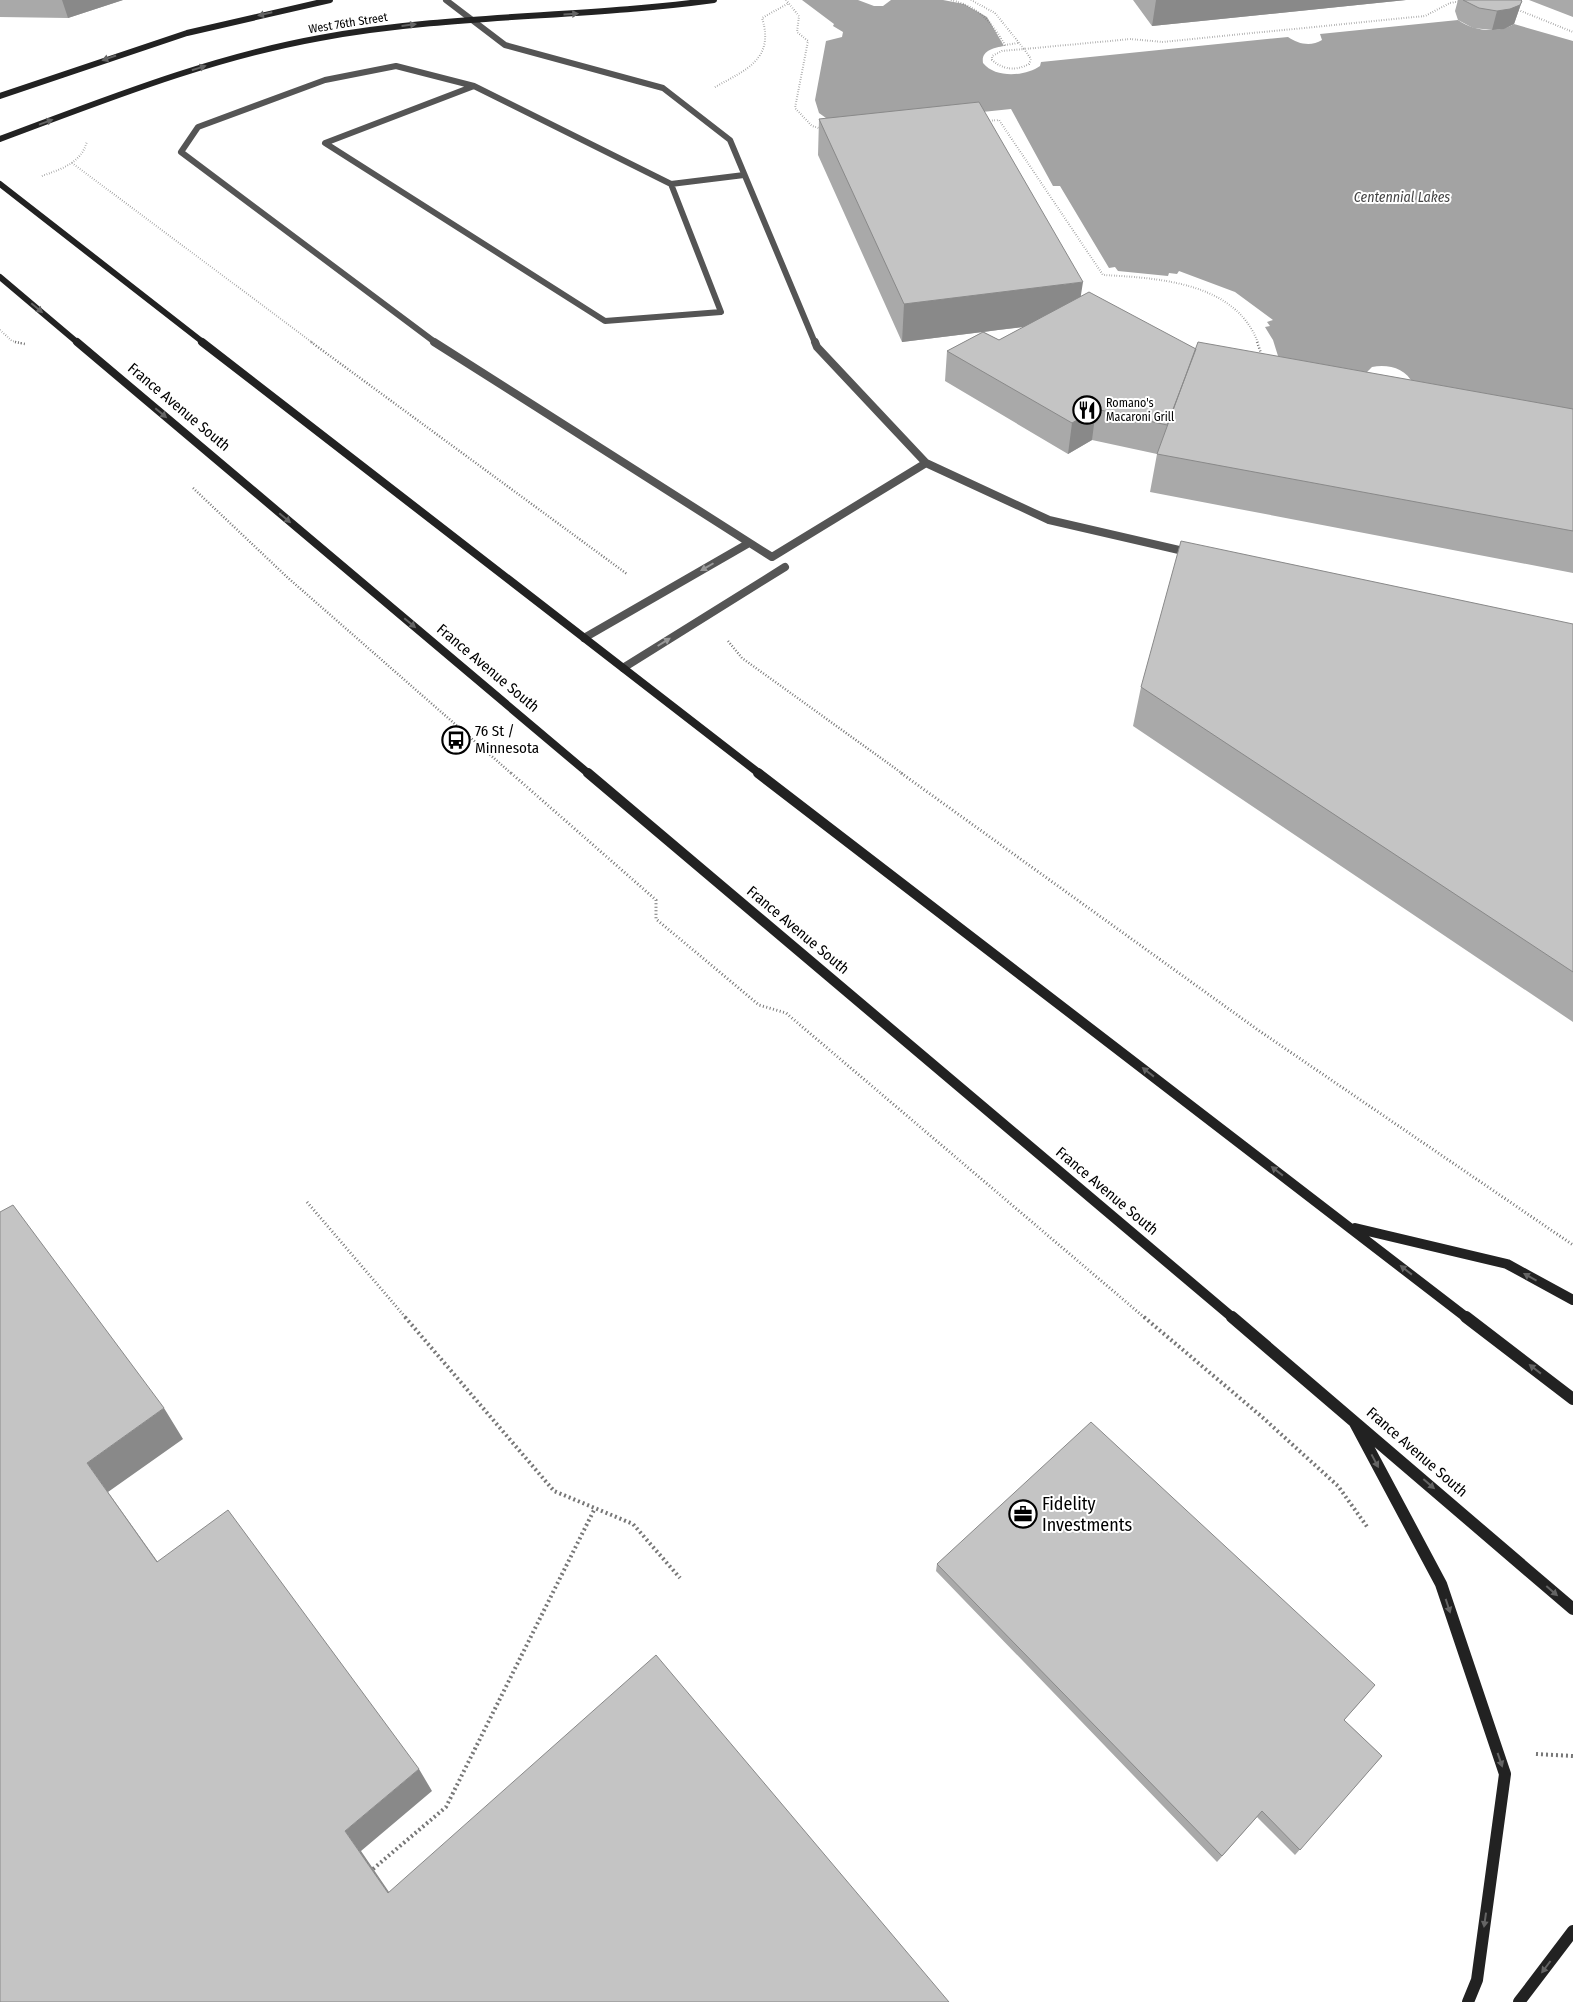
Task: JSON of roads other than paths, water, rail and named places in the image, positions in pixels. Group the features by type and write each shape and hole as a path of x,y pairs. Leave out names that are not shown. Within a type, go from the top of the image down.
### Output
{"main road":[{"name":"West 76th Street","path":"0,96 187,33 330,0"},
{"name":"West 76th Street","path":"0,139 174,77 265,49 374,29 473,20 588,13 713,0"},
{"path":"0,184 584,638 1573,1399"},
{"name":"France Avenue South","path":"0,277 1352,1418 1573,1609"},
{"path":"1351,1227 1507,1264 1573,1300"},
{"path":"1352,1418 1441,1584 1505,1774 1477,1980 1468,2002"},
{"path":"1519,2002 1573,1931"}],"lane":[{"path":"446,0 505,45 663,88 730,140 817,347 926,463 1049,520 1204,555"},
{"path":"744,175 670,184 474,86 396,66 325,80 198,127 181,152 441,347 772,557 926,463"},
{"path":"474,86 325,143 605,321 721,312 670,184"},
{"path":"584,638 749,543"},
{"path":"623,668 785,567"}],"water":[{"name":"Centennial Lakes","path":"802,0 858,0 874,6 883,6 891,0 943,0 964,4 987,17 1004,46 986,52 983,59 983,63 989,68 1003,74 1027,72 1040,66 1041,62 1288,37 1300,43 1309,44 1322,40 1320,34 1458,20 1471,27 1486,30 1501,29 1514,24 1573,41 1573,416 1413,384 1406,374 1396,368 1372,367 1363,376 1285,362 1285,358 1278,356 1273,340 1265,327 1270,326 1267,322 1273,320 1235,292 1179,271 1177,274 1169,273 1168,276 1118,271 1115,267 1109,268 1060,186 1053,186 1011,109 857,125 826,118 819,113 815,100 826,41 842,37 843,32"}],"place":[{"name":"Romano's Macaroni Grill","path":"1087,410"},
{"name":"76 St / Minnesota","path":"456,740"},
{"name":"Fidelity Investments","path":"1023,1514"}]}
